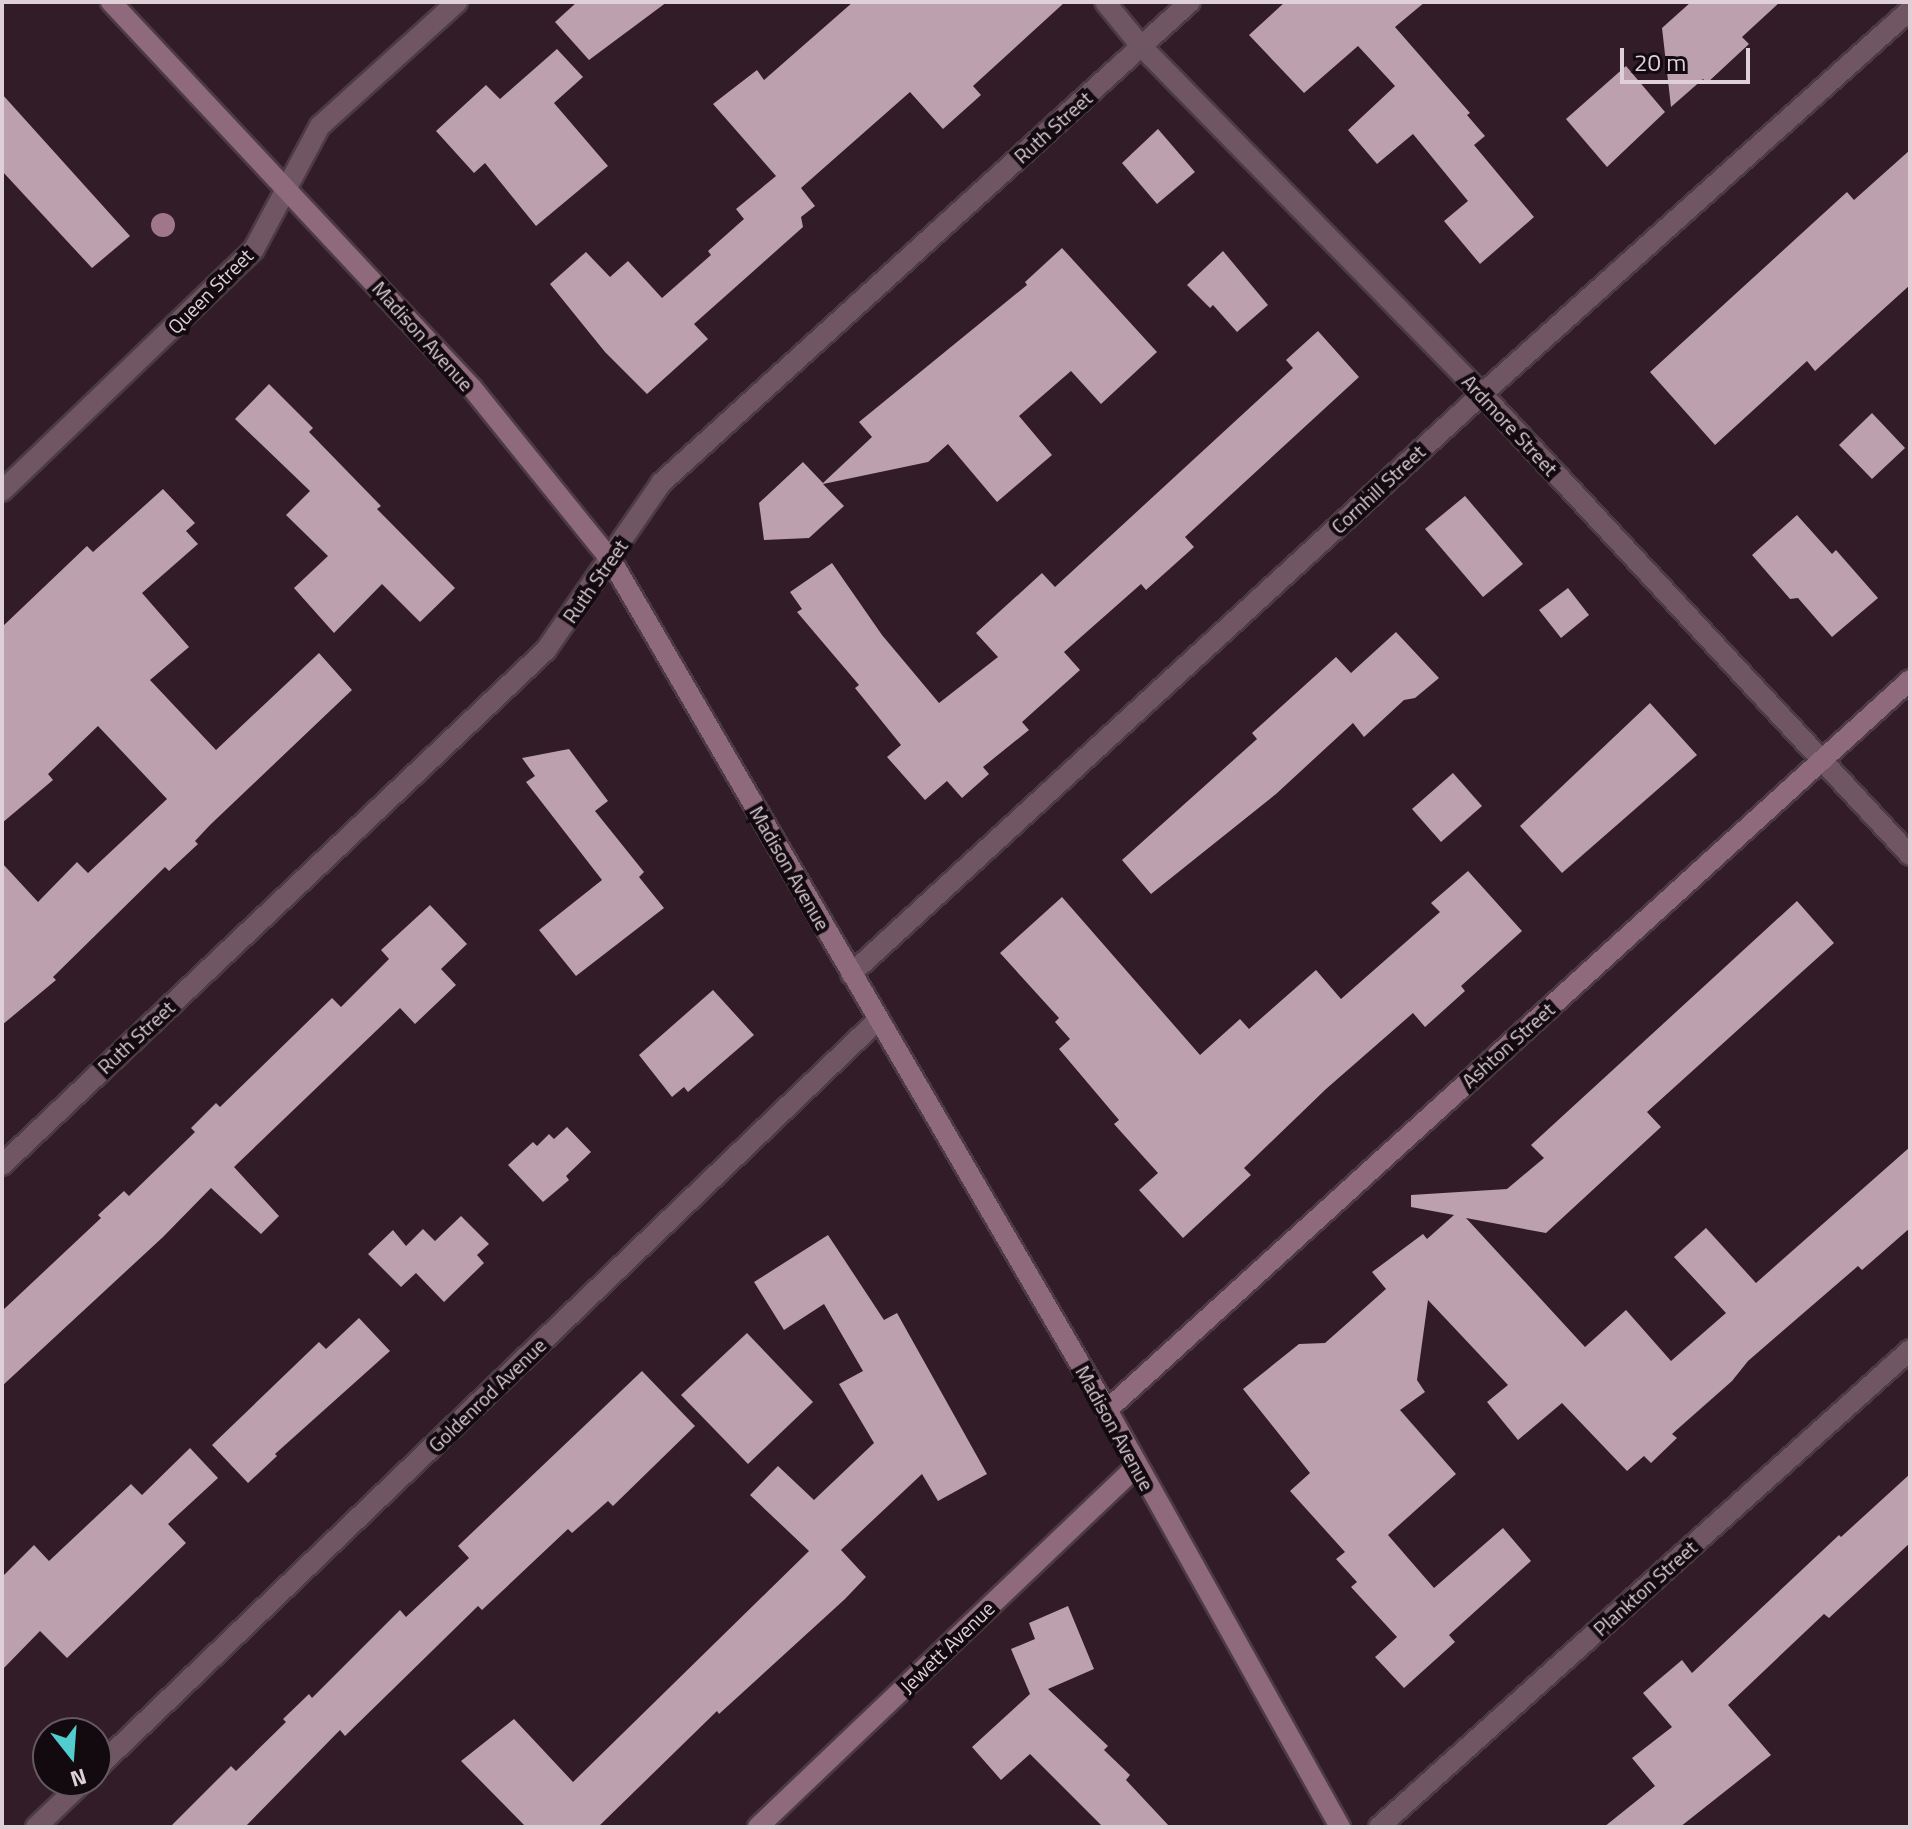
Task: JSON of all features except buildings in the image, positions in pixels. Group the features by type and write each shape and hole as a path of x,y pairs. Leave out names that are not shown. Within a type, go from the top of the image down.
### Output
{"main road":[{"name":"Madison Avenue","path":"111,2 472,388 611,560 1107,1410 1340,1827"},
{"name":"Ashton Street","path":"1107,1410 1910,680"},
{"name":"Jewett Avenue","path":"758,1827 1137,1466"}],"street":[{"name":"Queen Street","path":"2,491 254,249 320,126 457,2"},
{"name":"Ardmore Street","path":"1105,2 1141,46 1482,394 1910,855"},
{"name":"Ruth Street","path":"2,1165 546,650 611,560 661,483 1190,2"},
{"name":"Cornhill Street","path":"851,974 1482,394 1910,10"},
{"name":"Goldenrod Avenue","path":"112,1754 878,1020"},
{"name":"Plankton Street","path":"1379,1827 1910,1350"},
{"path":"36,1827 67,1797"}]}
